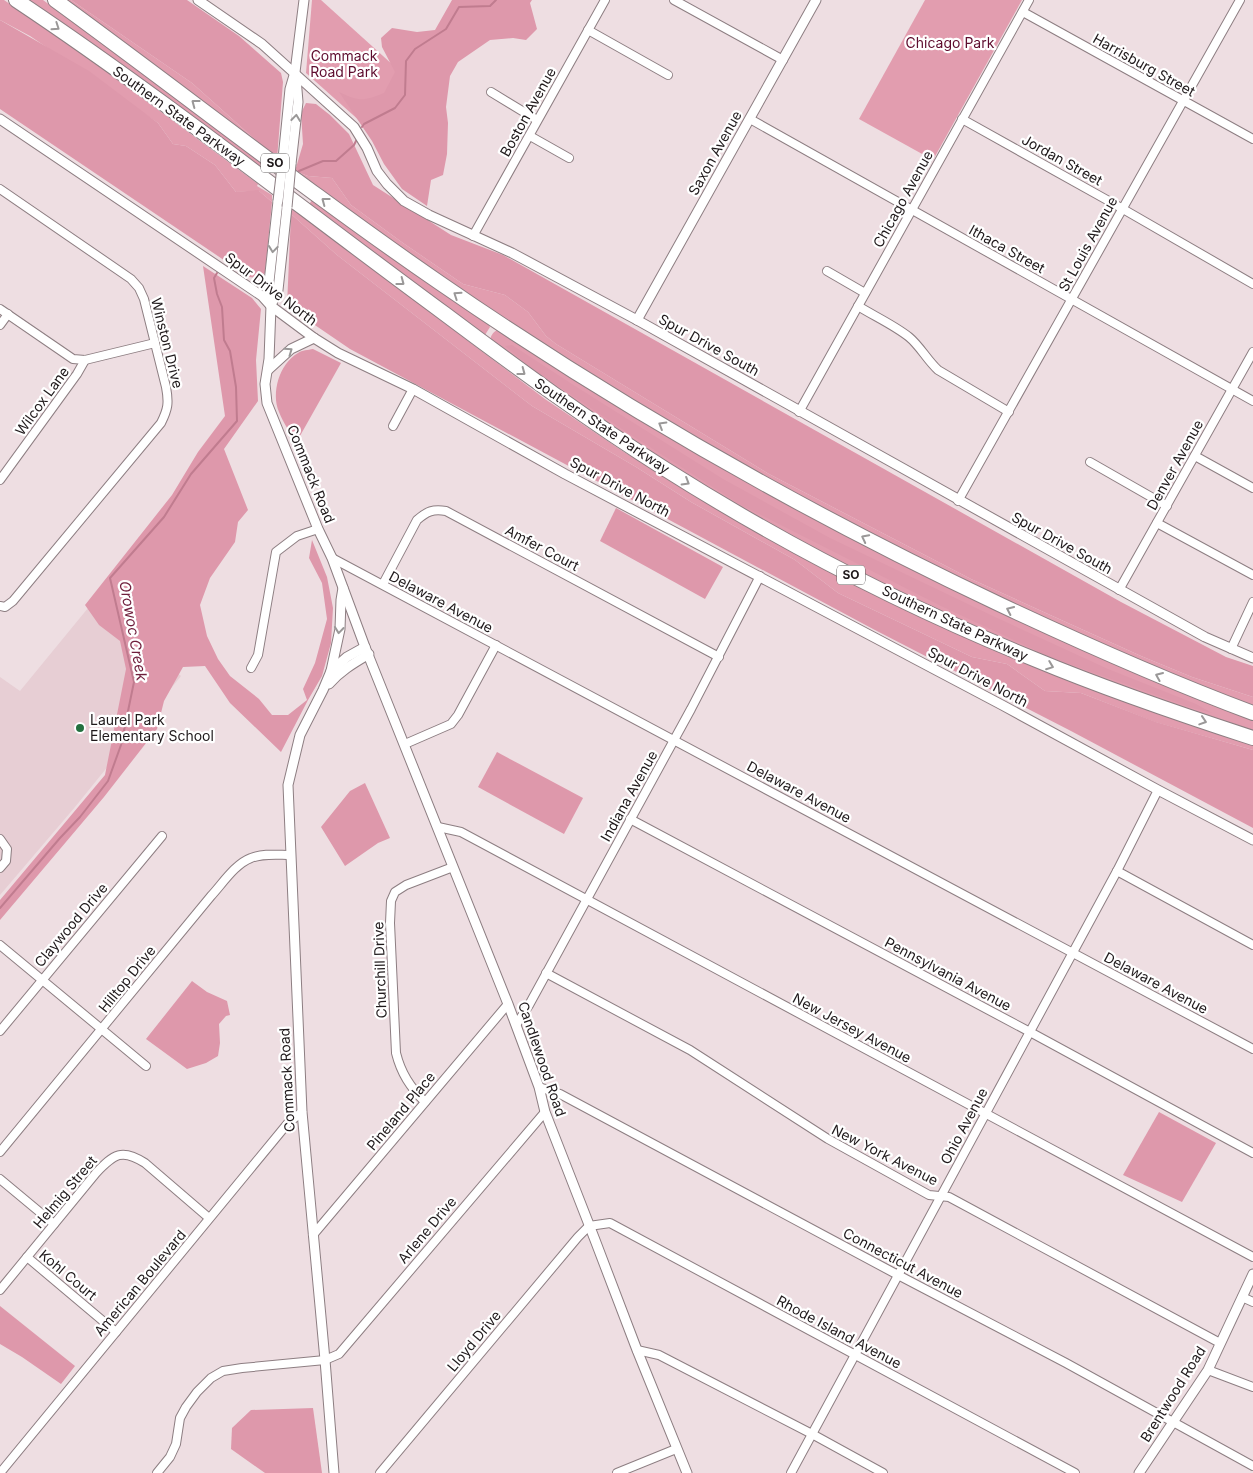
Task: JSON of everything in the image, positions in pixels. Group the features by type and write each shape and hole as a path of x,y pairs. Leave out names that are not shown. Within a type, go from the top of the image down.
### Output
{"highway":[{"name":"Southern State Parkway","path":"16,0 140,86 527,376 618,439 713,498 849,574 969,631 1032,659 1096,684 1253,738"},
{"name":"Southern State Parkway","path":"55,0 433,279 562,363 703,450 836,523 966,588 1133,664 1253,713"}],"street":[{"name":"Spur Drive South","path":"198,0 262,44 354,127 367,148 377,171 386,184 404,201 429,215 512,253 637,320 1204,637 1253,658"},
{"name":"Commack Road","path":"271,306 278,290 286,207 290,89 295,72 304,0"},
{"name":"Boston Avenue","path":"473,236 605,0"},
{"path":"674,0 783,60"},
{"name":"Saxon Avenue","path":"637,320 816,0"},
{"name":"Chicago Avenue","path":"799,412 1030,0"},
{"name":"St Louis Avenue","path":"958,501 1240,0"},
{"name":"Harrisburg Street","path":"1023,12 1253,139"},
{"path":"588,30 668,75"},
{"path":"491,92 537,120"},
{"name":"Spur Drive North","path":"0,119 264,298 271,306 314,338 338,353 412,389 565,474 760,576 1253,840"},
{"name":"Ithaca Street","path":"750,119 1253,401"},
{"name":"Jordan Street","path":"962,119 1253,284"},
{"path":"530,136 569,158"},
{"name":"Commack Road","path":"287,162 278,201 269,282 271,306 266,384 267,402 318,529 332,558 367,651"},
{"name":"Winston Drive","path":"0,189 131,279 139,288 144,299 169,400 167,411 160,423 14,601 2,606"},
{"path":"827,271 865,293"},
{"path":"858,306 910,337 929,362 938,370 1009,412"},
{"path":"0,309 73,359 85,360 155,343"},
{"path":"0,326 8,314"},
{"path":"268,370 291,349 314,338"},
{"name":"Denver Avenue","path":"1119,590 1253,352"},
{"name":"Wilcox Lane","path":"0,480 77,374 85,360"},
{"path":"393,426 412,389"},
{"path":"1195,456 1253,488"},
{"path":"1090,462 1166,506"},
{"name":"Amfer Court","path":"383,584 417,520 426,512 436,509 446,511 719,657"},
{"path":"1157,523 1253,575"},
{"path":"251,668 258,656 276,552 297,536 318,529"},
{"name":"Delaware Avenue","path":"332,558 1253,1048"},
{"name":"Indiana Avenue","path":"516,1025 529,1005 674,740 760,576"},
{"path":"331,671 340,629 343,588"},
{"path":"1231,649 1253,602"},
{"path":"405,744 451,724 458,715 496,645"},
{"name":"Commack Road","path":"334,1473 302,1112 288,785 300,734 331,671 347,657 367,651"},
{"name":"Commack Road","path":"323,690 335,677 367,651"},
{"name":"Candlewood Road","path":"367,651 508,1004 540,1087 544,1112 686,1473"},
{"name":"Ohio Avenue","path":"791,1473 1117,871 1158,790"},
{"name":"Pennsylvania Avenue","path":"630,819 1253,1153"},
{"name":"New Jersey Avenue","path":"438,827 461,832 1253,1257"},
{"name":"Claywood Drive","path":"0,1031 162,836"},
{"path":"0,840 7,850 6,861 0,868"},
{"name":"Hilltop Drive","path":"0,1152 211,896 239,865 252,857 291,855"},
{"name":"Churchill Drive","path":"425,1102 412,1089 404,1077 396,1053 390,923 391,901 395,892 406,885 453,867"},
{"path":"1117,871 1253,945"},
{"path":"0,945 146,1066"},
{"name":"New York Avenue","path":"546,973 690,1050 828,1139 929,1195 949,1197 1220,1343"},
{"name":"Pineland Place","path":"313,1235 508,1004"},
{"name":"Connecticut Avenue","path":"540,1087 560,1094 1066,1363 1253,1466"},
{"name":"American Boulevard","path":"0,1473 3,1464 116,1332 267,1148 288,1123 302,1112"},
{"name":"Arlene Drive","path":"325,1360 339,1354 544,1112"},
{"name":"Helmig Street","path":"0,1290 108,1160 121,1154 134,1156 145,1163 210,1218"},
{"path":"0,1179 54,1224"},
{"name":"Rhode Island Avenue","path":"590,1226 610,1223 1075,1473"},
{"name":"Lloyd Drive","path":"380,1473 578,1237 590,1226"},
{"name":"Kohl Court","path":"27,1258 116,1332"},
{"name":"Brentwood Road","path":"1139,1473 1208,1370 1253,1274"},
{"path":"1242,1297 1253,1302"},
{"path":"637,1350 658,1355 812,1434 883,1473"},
{"path":"157,1473 170,1457 176,1444 180,1418 197,1392 211,1378 223,1371 242,1368 325,1360"},
{"path":"1208,1370 1253,1387"},
{"path":"617,1473 676,1449"}],"shaded area":[{"path":"71,0 187,0 239,36 281,73 283,82 277,159 192,83"},
{"path":"452,0 532,0 530,3 537,29 526,40 513,38 490,40 458,62 450,76 446,107 448,123 447,154 443,175 431,180 427,206 402,189 339,92 357,99 371,98 384,93 395,72 382,47 381,38 392,28 417,32 435,30"},
{"path":"0,20 89,71 158,123 173,144 186,146 215,165 236,192 258,190 272,202 265,273 260,278 249,277 0,109"},
{"path":"306,103 316,104 349,134 373,185 451,235 503,255 1121,602 1226,657 1253,666 1253,697 1192,677 1141,656 971,579 769,474 556,344 546,336 528,312 505,295 463,284 351,205 332,178 308,176 295,171 303,144 301,113"},
{"path":"291,214 337,255 532,406 636,467 691,502 795,560 838,593 972,657 1007,664 1045,691 1081,693 1156,722 1253,750 1253,828 873,629 350,349 287,306"},
{"path":"203,266 252,298 261,309 256,360 258,401 224,449 248,510 238,522 235,542 210,578 200,605 207,636 218,659 230,676 259,699 272,715 288,715 307,700 303,689 315,663 327,619 322,583 309,558 312,540 327,577 333,608 331,643 322,676 281,752 230,703 205,666 183,667 164,701 157,729 104,797 0,920 0,900 105,775 126,669 120,641 99,625 85,605 172,495 198,452 225,416"},
{"path":"512,345 723,479 830,538 1108,669 1196,704 1212,713 1192,708 1050,657 941,606 741,505 534,370 505,346"},
{"path":"313,349 341,363 296,443 279,412 276,388 282,371 291,358 301,351"},
{"path":"616,508 723,567 705,599 600,541"},
{"name":"Laurel Park Elementary School","path":"93,602 181,676 75,807 0,895 0,677 20,691"},
{"path":"497,752 583,798 564,834 478,787"},
{"path":"365,783 390,838 378,843 345,866 321,827 350,791"},
{"path":"192,981 207,992 227,1001 230,1015 226,1016 219,1024 220,1043 218,1056 206,1063 187,1069 146,1039"},
{"path":"1159,1112 1216,1143 1182,1202 1123,1175"},
{"path":"0,1306 75,1366 61,1384 0,1344"},
{"path":"313,1408 322,1473 265,1473 231,1449 232,1428 251,1410"}],"green space":[{"path":"0,0 4,0 86,56 258,184 257,186 272,195 272,202 259,191 236,192 215,165 186,146 173,144 158,123 30,36 0,20"},
{"path":"25,0 43,0 262,162 258,168"},
{"path":"65,0 71,0 192,83 277,159"},
{"name":"Commack Road Park","path":"312,0 321,0 404,75 362,123 306,73"},
{"name":"Chicago Park","path":"925,0 1022,0 933,160 859,119"},
{"path":"295,171 308,176 332,178 351,205 463,284 505,295 528,312 546,336 556,344 769,474 971,579 1141,656 1192,677 1253,697 1253,706 1110,648 1005,601 904,552 794,495 593,377 398,248"},
{"path":"312,200 488,323 490,327 485,335 480,335 308,206"},
{"path":"292,208 545,399 624,452 803,557 924,619 1041,669 1135,705 1253,745 1253,750 1155,722 1081,693 1045,691 1007,664 972,657 838,593 795,560 691,502 636,467 532,406 337,255 291,214"},
{"path":"497,330 685,446 822,523 997,611 1253,719 1253,733 1111,683 1045,657 898,592 807,545 737,506 632,442 490,341 492,335"}],"waterway":[{"name":"Orowoc Creek","path":"362,127 364,124 395,108 405,95 406,61 415,49 446,29 459,7 490,6 496,0"},
{"name":"Orowoc Creek","path":"299,171 323,161 336,161 354,145 357,139"},
{"name":"Orowoc Creek","path":"0,908 80,817 108,781 121,745 134,682 110,578 164,517 191,474 237,421 236,387 230,351 224,340 222,307 214,278 217,273"}],"place":[{"name":"Laurel Park Elementary School","path":"80,728"}]}
